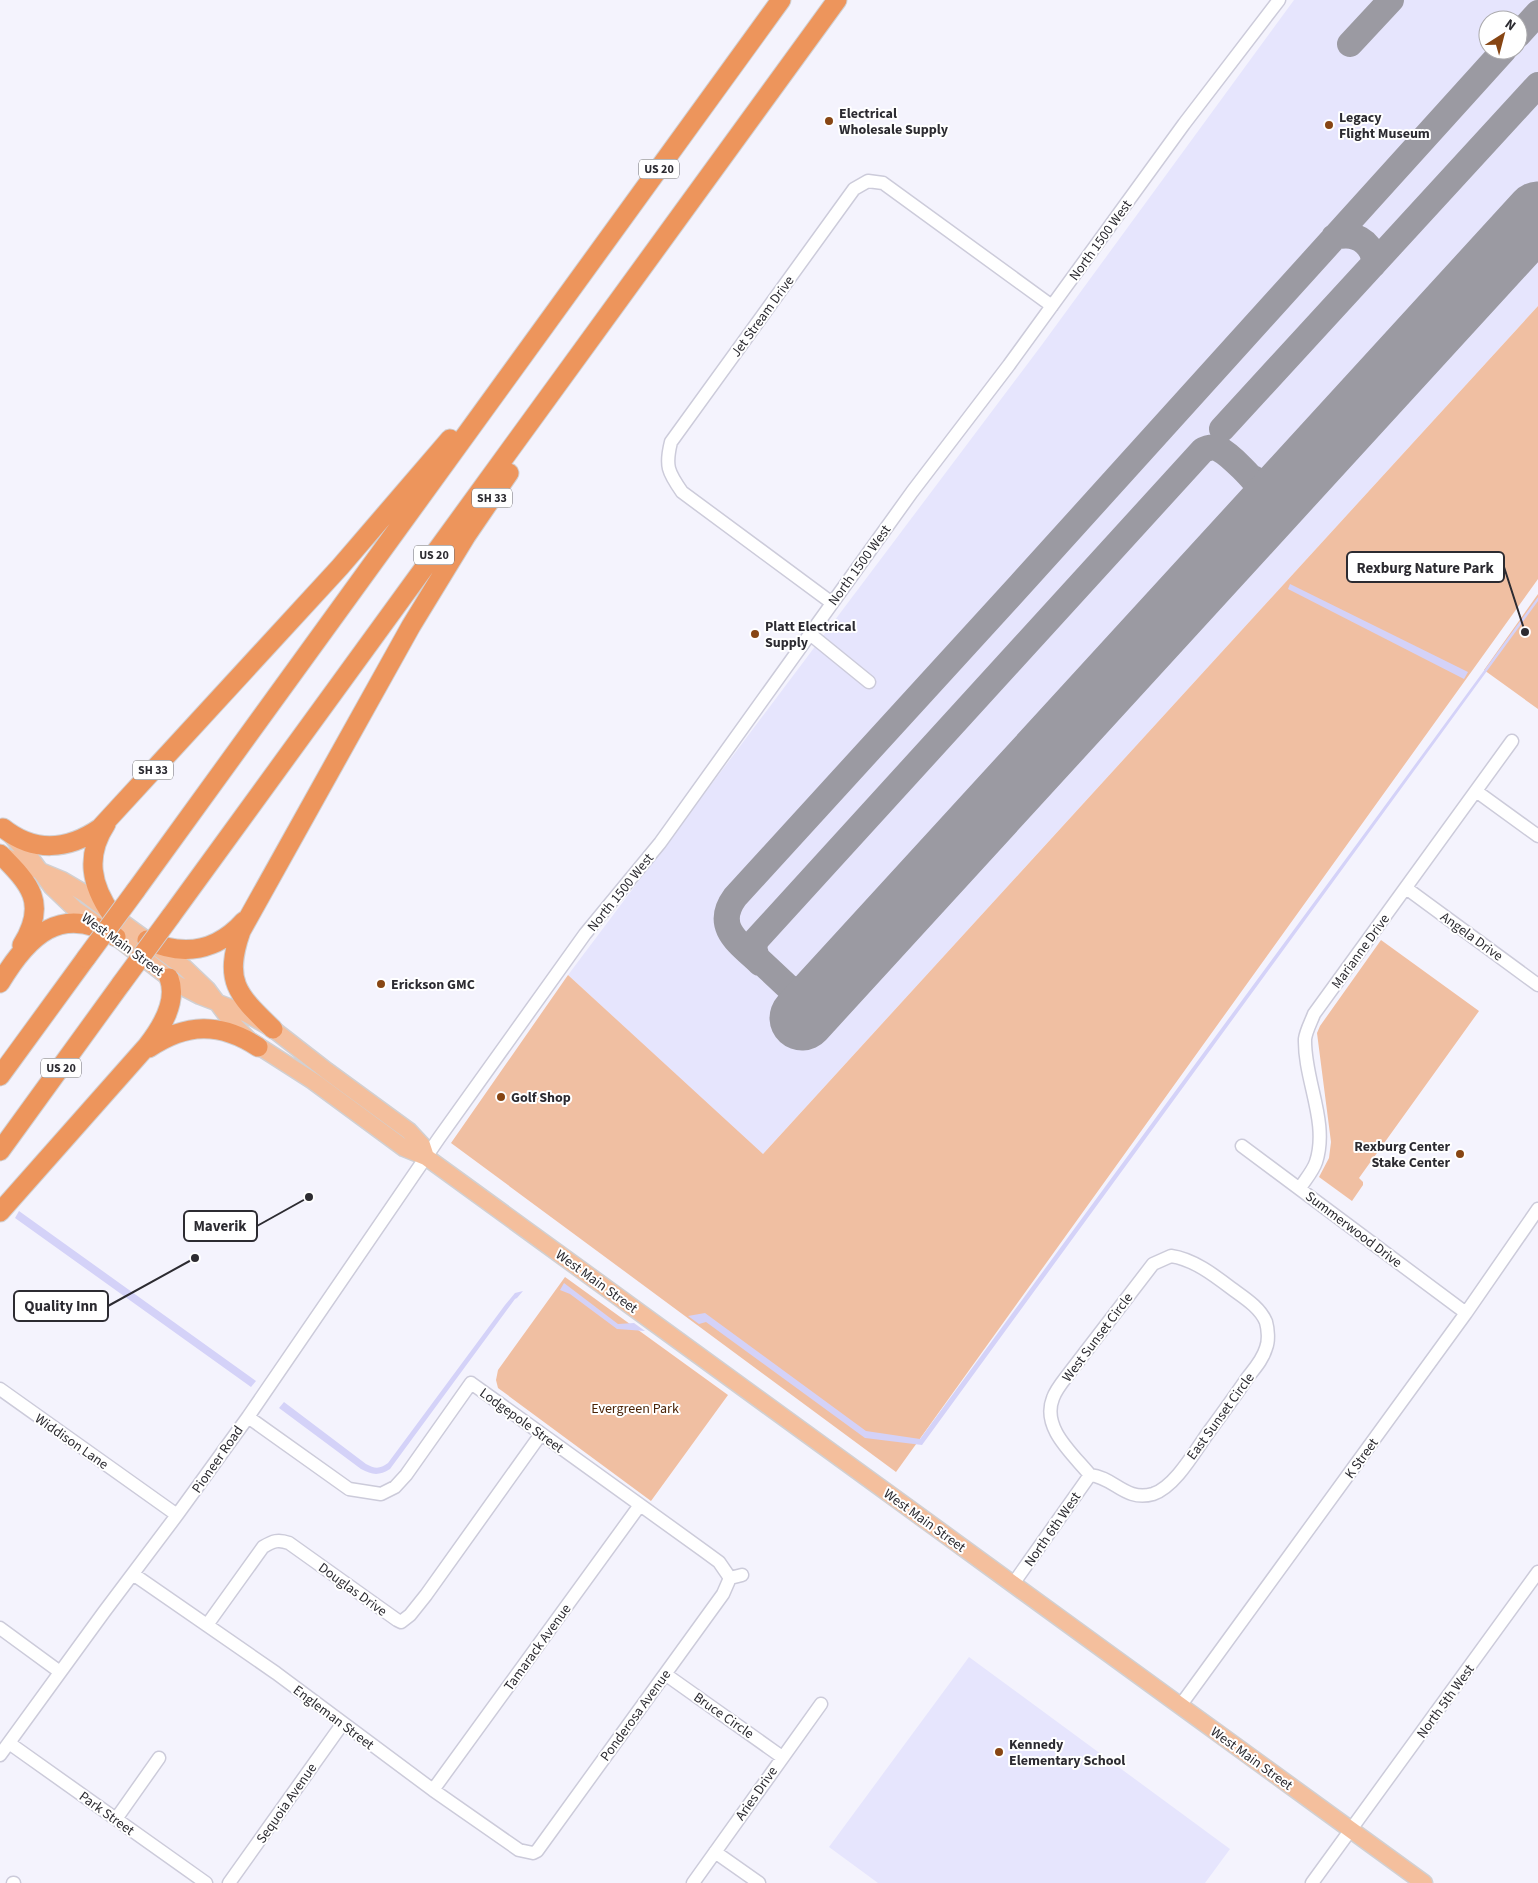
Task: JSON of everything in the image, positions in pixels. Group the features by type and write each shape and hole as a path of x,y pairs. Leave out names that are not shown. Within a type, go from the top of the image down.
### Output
{"highway":[{"name":"US 20","path":"0,1076 781,0"},
{"name":"US 20","path":"0,1151 837,0"},
{"name":"SH 33","path":"147,940 163,947 180,950 207,947 232,932 252,910 394,655 438,581 482,513 610,327 697,194"},
{"name":"SH 33","path":"1,827 27,843 55,847 80,840 108,820 340,567 537,338"},
{"path":"108,820 95,847 93,869 97,889 112,914"},
{"path":"0,854 28,884 34,907 30,931 3,978"},
{"path":"252,910 237,942 233,961 234,976 243,998 273,1029"},
{"path":"3,978 35,937 46,929 58,924 92,925 116,937"},
{"path":"0,1212 80,1119 138,1057 155,1035 167,1011 172,994 169,978"},
{"path":"138,1057 158,1042 169,1037 203,1028 227,1031 258,1046"}],"main road":[{"name":"West Main Street","path":"1,827 22,847 52,887 68,903 188,990 247,1014 273,1029 409,1131 422,1145 426,1156"},
{"name":"West Main Street","path":"0,854 73,886 112,914 185,968 207,989 233,1024 258,1046 313,1081 404,1148 426,1156 1424,1883"}],"street":[{"name":"North 1500 West","path":"426,1156 585,934 660,843 912,492 1052,306 1184,124 1279,0"},
{"name":"Jet Stream Drive","path":"832,603 682,492 672,478 666,461 670,442 854,190 868,181 883,183 1052,306"},
{"path":"810,634 869,682"},
{"name":"Marianne Drive","path":"1300,1188 1315,1163 1319,1136 1305,1038 1314,1014 1512,741"},
{"path":"1476,791 1538,836"},
{"name":"Angela Drive","path":"1406,888 1538,985"},
{"name":"Summerwood Drive","path":"1242,1146 1466,1313"},
{"name":"Pioneer Road","path":"0,1755 248,1416 426,1156"},
{"name":"K Street","path":"1180,1706 1466,1313 1538,1209"},
{"name":"West Sunset Circle","path":"1090,1475 1062,1442 1051,1424 1050,1407 1057,1390 1152,1264 1171,1256 1180,1257 1220,1279"},
{"name":"East Sunset Circle","path":"1090,1475 1097,1476 1127,1493 1135,1495 1150,1495 1164,1489 1172,1481 1263,1357 1267,1346 1266,1322 1249,1301 1220,1279"},
{"name":"Lodgepole Street","path":"248,1416 349,1490 381,1494 395,1487 406,1475 472,1383 736,1576"},
{"name":"Widdison Lane","path":"0,1389 177,1515"},
{"name":"Douglas Drive","path":"207,1625 263,1547 272,1541 281,1540 289,1543 401,1622 410,1615 426,1594 541,1434"},
{"name":"North 6th West","path":"1013,1584 1090,1475"},
{"name":"Tamarack Avenue","path":"433,1790 640,1505"},
{"name":"North 5th West","path":"1312,1883 1538,1572"},
{"name":"Engleman Street","path":"133,1574 207,1625 433,1790 519,1850 526,1853 537,1851"},
{"name":"Ponderosa Avenue","path":"537,1851 736,1576"},
{"path":"1,1631 60,1672"},
{"name":"Bruce Circle","path":"665,1674 782,1757"},
{"name":"Aries Drive","path":"693,1883 820,1704"},
{"name":"Sequoia Avenue","path":"229,1883 343,1723"},
{"name":"Park Street","path":"9,1743 206,1883"},
{"path":"116,1819 159,1758"},
{"path":"715,1852 759,1883"}],"shaded area":[{"path":"1294,0 1538,0 1538,306 762,1155 568,975 1041,346"},
{"path":"1290,584 1468,672 1464,679 1288,589"},
{"path":"1538,597 1538,601 922,1445 865,1438 706,1322 699,1324 688,1316 705,1313 866,1431 920,1439"},
{"path":"19,1211 256,1381 251,1387 15,1218"},
{"path":"564,1283 618,1324 634,1323 645,1331 617,1329 570,1294 560,1290"},
{"path":"523,1291 515,1299 390,1469 382,1473 369,1473 361,1469 279,1408 284,1402 366,1464 380,1467 388,1463 505,1305 515,1293"},
{"name":"Kennedy Elementary School","path":"969,1657 1230,1849 1205,1883 878,1883 829,1847"}],"green space":[{"path":"1538,306 1538,579 896,1472 451,1143 568,975 763,1154"},
{"path":"1538,594 1538,709 1484,670"},
{"path":"1381,940 1479,1011 1359,1178 1363,1185 1352,1201 1319,1177 1329,1158 1331,1142 1317,1033"},
{"name":"Evergreen Park","path":"565,1277 728,1395 651,1501 498,1388 496,1380 498,1370"}],"taxiway":[{"path":"1350,44 1391,0"},
{"path":"1528,24 1538,13"},
{"path":"760,963 731,934 727,917 735,897 1495,60"},
{"path":"1222,429 1538,85"},
{"path":"1334,237 1356,237 1365,243 1373,255 1373,265"},
{"path":"828,990 806,994 788,987 757,958 754,948 756,940 1203,450 1213,447 1224,452 1254,481 1262,499 1261,511 1256,522"},
{"path":"1253,478 1265,484 1276,485 1288,482 1299,475"}],"runway":[{"path":"802,1018 1538,214"}],"place":[{"name":"Electrical Wholesale Supply","path":"829,121"},
{"name":"Legacy Flight Museum","path":"1329,125"},
{"name":"Rexburg Nature Park","path":"1525,632"},
{"name":"Platt Electrical Supply","path":"755,634"},
{"name":"Erickson GMC","path":"381,984"},
{"name":"Golf Shop","path":"501,1097"},
{"name":"Rexburg Center Stake Center","path":"1460,1154"},
{"name":"Maverik","path":"309,1197"},
{"name":"Quality Inn","path":"195,1258"},
{"name":"Kennedy Elementary School","path":"999,1752"}]}
